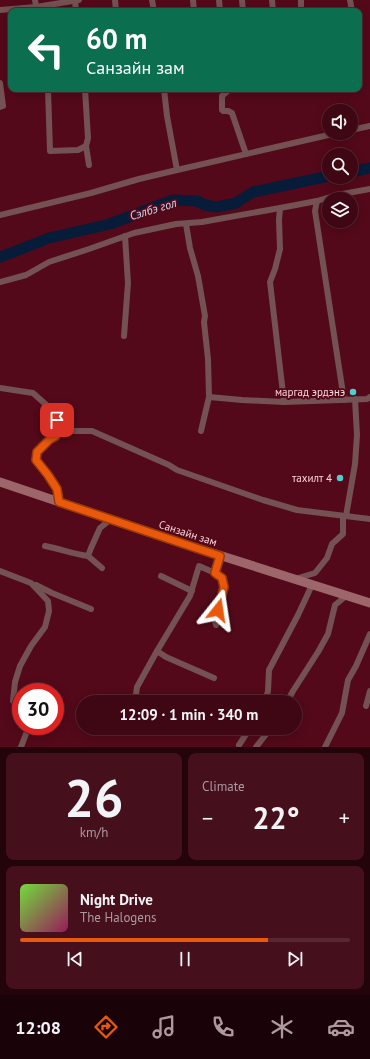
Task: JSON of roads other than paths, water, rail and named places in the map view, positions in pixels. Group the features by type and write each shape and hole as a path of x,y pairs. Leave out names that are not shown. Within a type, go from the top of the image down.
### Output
{"main road":[{"name":"Санзайн зам","path":"0,482 220,556 370,603"}],"street":[{"path":"18,8 79,0"},
{"path":"0,83 3,106 0,106"},
{"path":"48,92 50,151 78,150 86,146"},
{"path":"84,92 88,138 86,146 89,165"},
{"path":"164,92 167,116 177,170"},
{"path":"227,92 222,96 222,110 232,113 246,154"},
{"path":"358,129 370,126"},
{"path":"0,215 91,193 139,179 322,136"},
{"path":"0,282 26,275 49,262 97,247 125,236 151,229 280,208 370,189"},
{"path":"317,201 315,211 344,400"},
{"path":"280,208 280,249 270,282 284,402"},
{"path":"186,224 206,316 204,322 208,359 209,397 201,431"},
{"path":"124,336 128,283 125,236"},
{"path":"0,388 34,393 52,410 57,420 56,436"},
{"path":"209,397 284,402 367,399 370,397"},
{"path":"294,579 315,573 327,558 332,544 343,534 355,464 357,435 355,399"},
{"path":"59,502 57,489 36,460 37,452 49,440 62,431 92,431 169,465 176,470 263,500 297,510 370,519"},
{"path":"88,556 100,528 111,520"},
{"path":"45,546 74,554 88,556 102,568"},
{"path":"215,573 220,556"},
{"path":"136,694 137,687 190,596 199,566 222,578 224,587 215,621 216,625"},
{"path":"0,571 91,609"},
{"path":"161,576 192,591"},
{"path":"15,683 20,666 31,646 46,627 49,611 48,601 30,583"},
{"path":"267,695 269,670 312,585"},
{"path":"291,695 328,634 335,605 346,596"},
{"path":"325,747 342,713 348,680 370,634"},
{"path":"157,651 166,657 214,678"},
{"path":"366,706 370,691"},
{"path":"21,747 26,735"},
{"path":"239,746 246,735"},
{"path":"256,747 265,735"}],"waterway":[{"name":"Сэлбэ гол","path":"358,171 370,168"},
{"name":"Сэлбэ гол","path":"0,257 49,238 110,224 173,200 197,201 205,205 217,207 236,203 253,192 322,177"}],"place":[{"name":"маргад эрдэнэ","path":"353,392"},
{"name":"тахилт 4","path":"340,478"}]}
